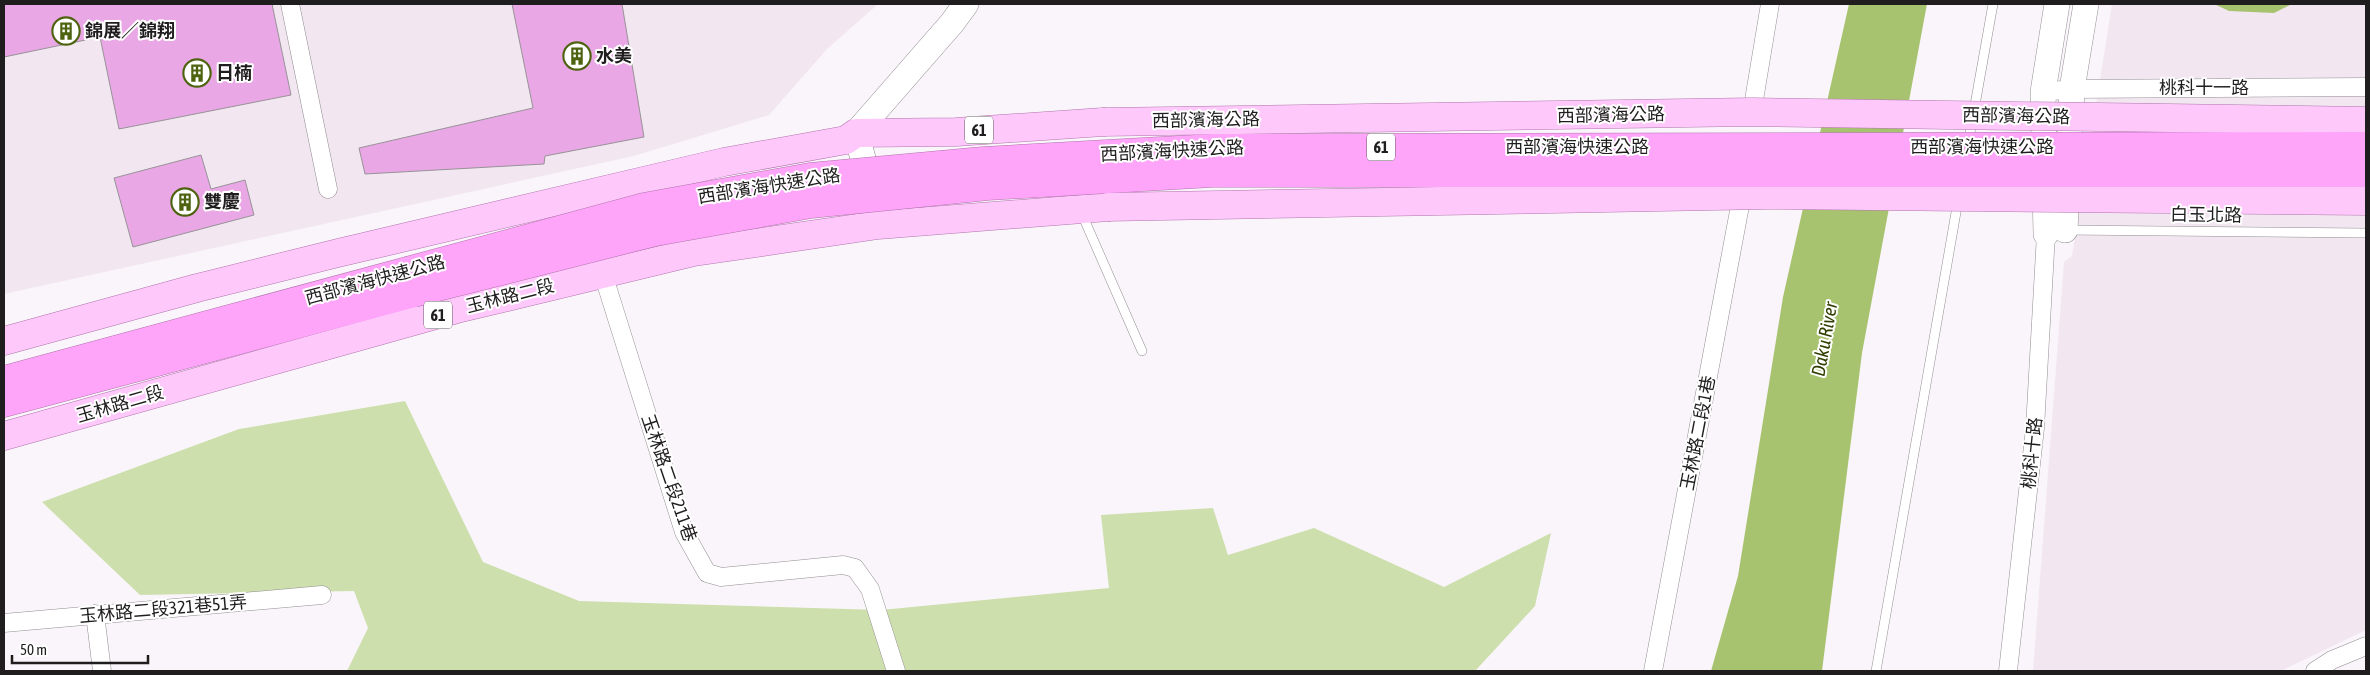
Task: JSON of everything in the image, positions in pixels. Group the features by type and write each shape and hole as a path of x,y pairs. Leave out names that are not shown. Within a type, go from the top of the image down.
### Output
{"highway":[{"name":"西部濱海快速公路","path":"4,403 411,282 644,207 810,177 983,161 1214,148 2366,146"},
{"name":"西部濱海快速公路","path":"4,380 411,282 655,232 811,204 998,185 1212,173 2366,173"}],"main road":[{"name":"西部濱海公路","path":"856,133 956,132 1102,122 1752,112 2366,121"},
{"name":"61","path":"4,340 197,288 319,258 724,162 846,140 856,133"},
{"name":"61","path":"878,225 1048,204 1080,210 1742,195 2366,201"},
{"name":"玉林路二段","path":"4,436 457,309 694,252 878,225"}],"street":[{"path":"290,4 328,189"},
{"path":"878,225 874,182 856,133 952,23 966,4"},
{"path":"1752,112 1770,4"},
{"path":"2055,232 2043,92 2057,4"},
{"path":"2055,232 2072,89 2086,4"},
{"name":"桃科十一路","path":"2043,92 2072,89 2366,87"},
{"name":"玉林路二段1巷","path":"1653,671 1742,195"},
{"name":"桃科十路","path":"2008,671 2055,232"},
{"name":"玉林路二段211巷","path":"604,274 684,532 707,573 721,577 843,565 854,568 870,589 896,671"},
{"name":"玉林路二段321巷51弄","path":"4,623 322,595"},
{"path":"95,614 102,671"},
{"path":"2314,671 2332,660 2366,646"}],"lane":[{"path":"1966,158 1993,4"},
{"path":"1876,671 1964,168"},
{"path":"1046,170 1048,204"},
{"path":"1080,210 1142,351"},
{"name":"白玉北路","path":"2055,232 2366,233"}],"shaded area":[{"path":"4,4 878,4 827,49 769,115 634,156 4,294"},
{"path":"2112,4 2366,4 2366,630 2281,671 2033,671 2064,262 2072,256"},
{"path":"405,401 483,562 579,601 881,610 1109,588 1101,515 1213,508 1228,555 1314,528 1444,587 1551,533 1535,606 1475,671 347,671 368,628 354,591 140,595 42,502 239,429"}],"water":[{"name":"Daku River","path":"1849,4 1927,4 1862,353 1822,671 1711,671 1738,576 1783,297"},
{"path":"2214,4 2292,4 2274,13 2229,11"}],"building":[{"path":"4,4 272,4 291,95 119,129 100,37 4,57"},
{"name":"水美","path":"512,4 622,4 644,137 545,156 544,164 365,174 359,148 533,108"},
{"name":"雙慶","path":"201,155 211,189 245,180 254,215 133,247 114,178"}],"place":[{"name":"錦展／錦翔","path":"66,31"},
{"name":"水美","path":"577,56"},
{"name":"日楠","path":"197,73"},
{"name":"雙慶","path":"185,202"}]}
